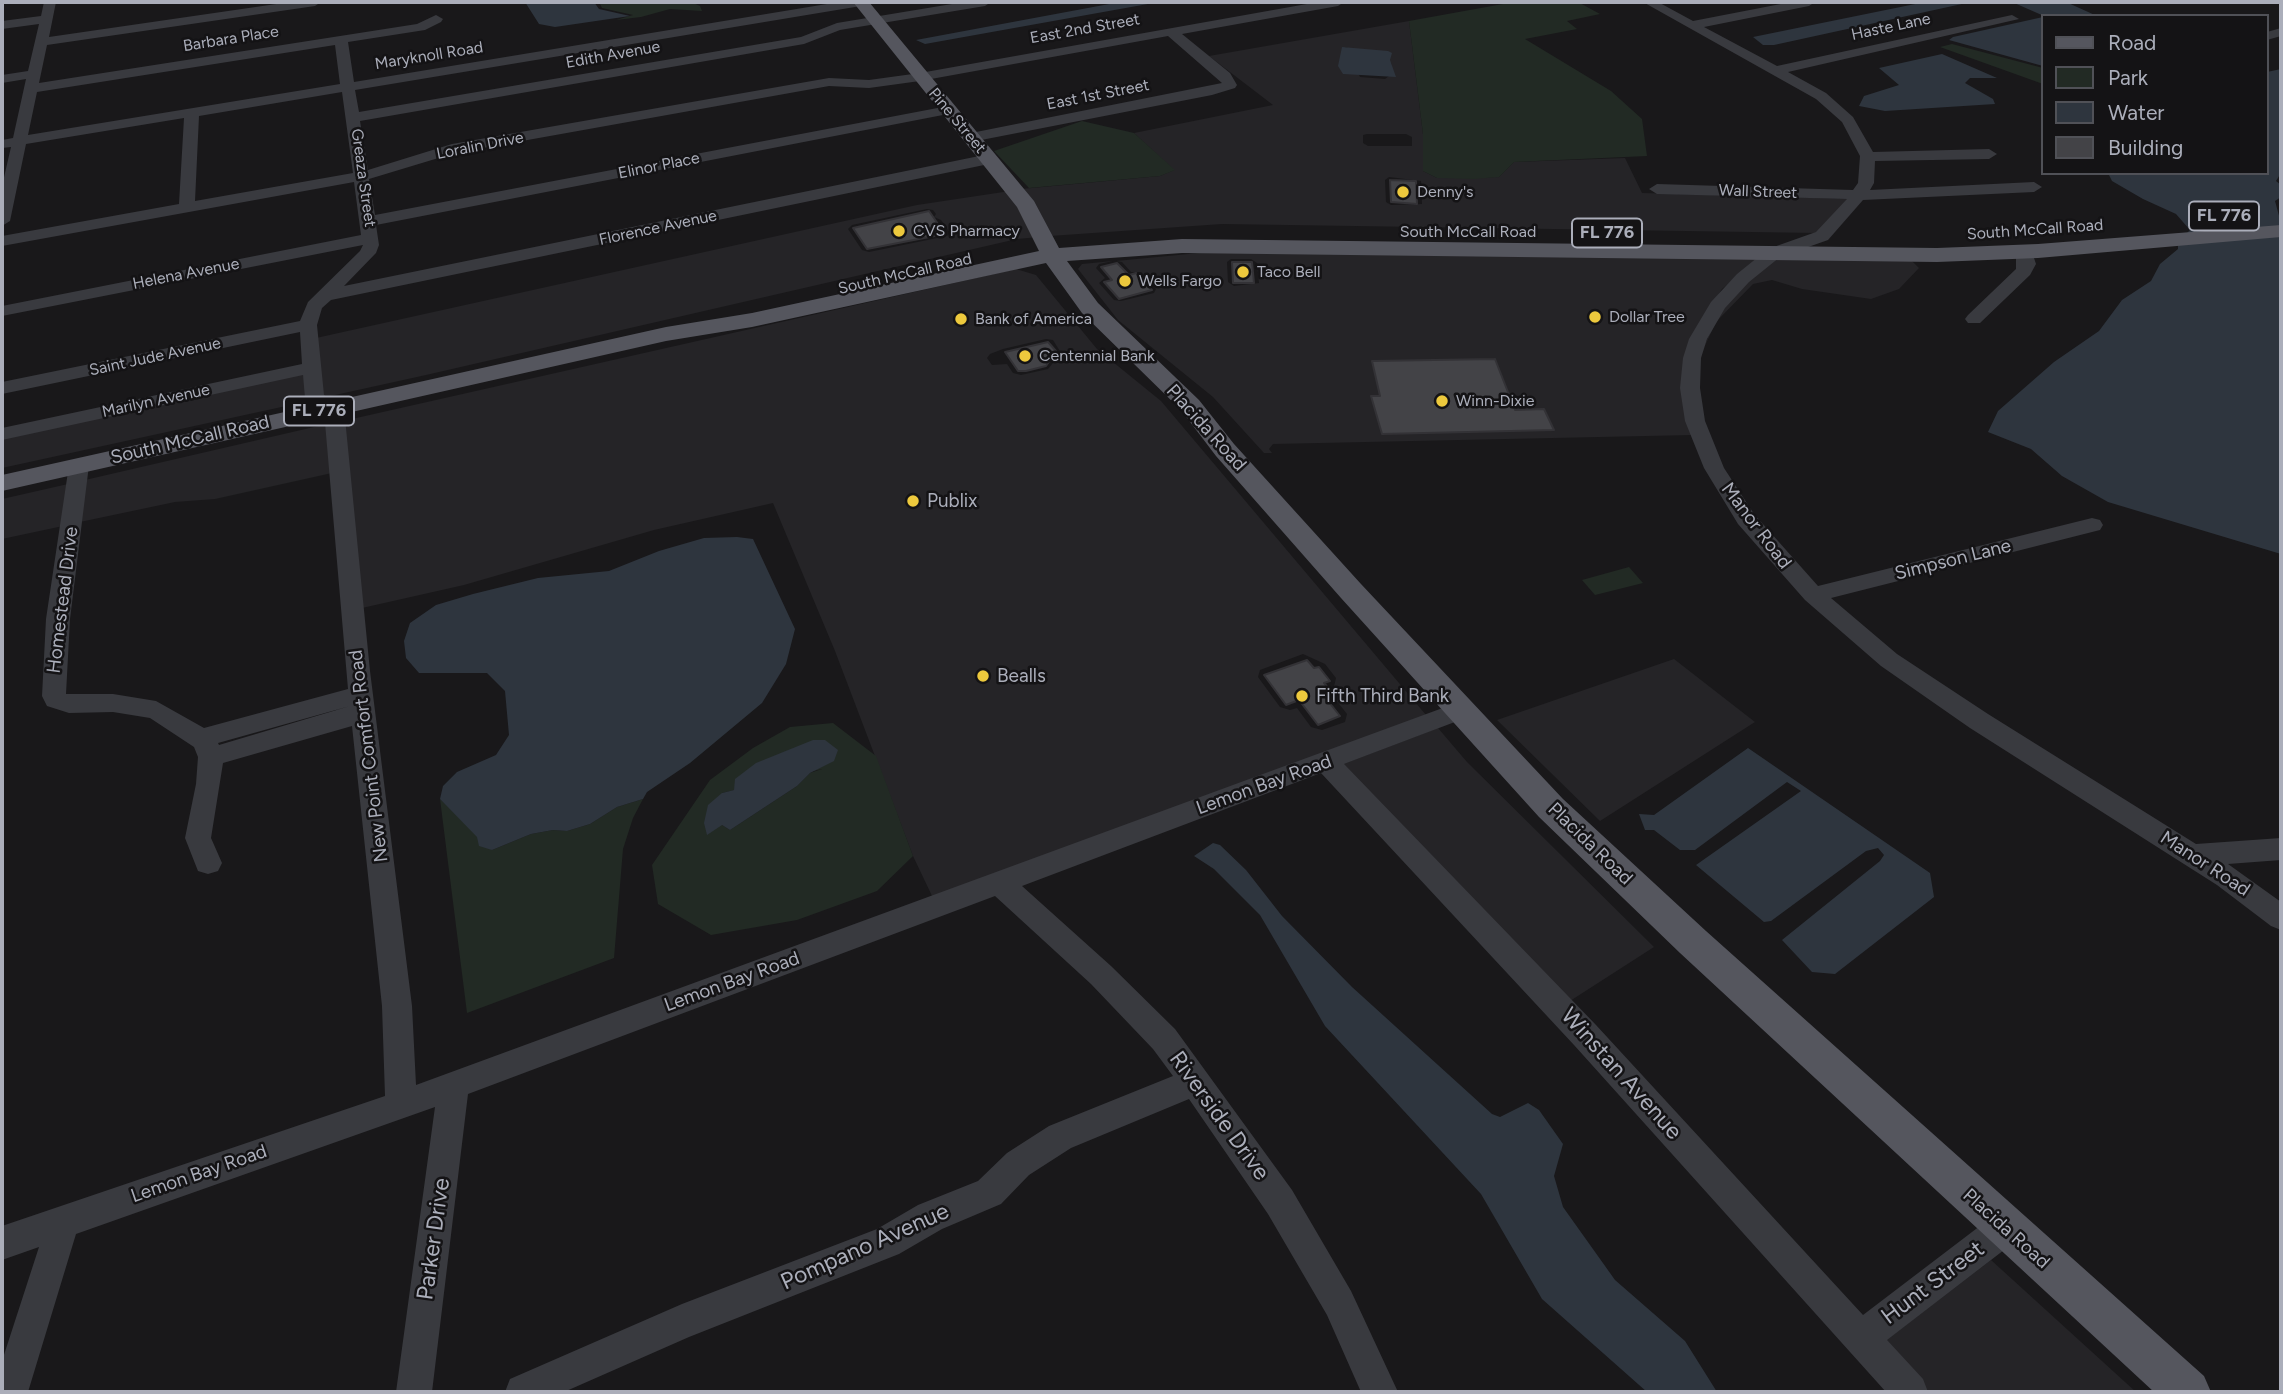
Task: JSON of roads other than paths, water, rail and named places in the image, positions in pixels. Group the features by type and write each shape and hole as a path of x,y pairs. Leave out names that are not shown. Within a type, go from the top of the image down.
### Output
{"main road":[{"name":"Pine Street","path":"861,2 1027,205 1050,250"},
{"name":"South McCall Road","path":"1050,250 1182,246 1937,255 2024,252 2281,212"},
{"name":"South McCall Road","path":"2,483 666,334 752,320 1050,250 1213,229 1822,236 2167,230 2281,231"},
{"path":"1439,251 1436,243 1441,239 1512,237 1527,232"},
{"name":"Placida Road","path":"1050,250 1090,308 1190,405 1234,460 1459,711 1551,808 2005,1228 2188,1392"}],"street":[{"path":"2,221 17,142 50,2"},
{"path":"41,42 315,2"},
{"path":"433,2 442,34"},
{"name":"Maryknoll Road","path":"2,144 861,2"},
{"name":"Edith Avenue","path":"355,117 804,40 837,27 985,2"},
{"name":"East 2nd Street","path":"920,77 1339,2"},
{"path":"1649,2 1809,87 1842,114 1858,133 1868,156 1903,159 1989,154"},
{"path":"1693,25 1809,2"},
{"path":"2,25 45,19"},
{"name":"Barbara Place","path":"2,79 31,82 341,40 420,27 432,24 436,19"},
{"name":"Haste Lane","path":"1778,70 2012,19"},
{"name":"East 1st Street","path":"971,137 1212,91 1230,85 1226,76 1171,32"},
{"name":"Greaza Street","path":"307,325 314,306 368,253 370,229 355,117 341,40"},
{"name":"Loralin Drive","path":"2,241 363,176 395,169 452,149 829,82 869,84 920,77"},
{"name":"Elinor Place","path":"370,229 948,110"},
{"path":"187,208 192,114"},
{"name":"Manor Road","path":"1868,156 1869,174 1860,195 1822,236 1774,253 1729,292 1706,322 1692,358 1692,409 1703,444 1728,493 1767,546 1813,595 1862,638 1935,692 2193,855 2281,918"},
{"name":"Florence Avenue","path":"327,295 989,159"},
{"name":"Wall Street","path":"1657,189 1860,195 2034,187"},
{"name":"Helena Avenue","path":"2,311 370,229"},
{"path":"1974,319 2024,271 2027,264 2024,252"},
{"path":"307,325 315,398 334,408"},
{"name":"Saint Jude Avenue","path":"2,388 307,325"},
{"name":"Marilyn Avenue","path":"2,433 310,368"},
{"name":"New Point Comfort Road","path":"334,408 362,704 397,1006 401,1105"},
{"name":"Homestead Drive","path":"79,466 55,642 54,696 56,700 69,704 113,703 156,710 206,747"},
{"name":"Simpson Lane","path":"1813,595 2092,525"},
{"path":"208,863 198,831 207,796 206,747 362,704"},
{"name":"Lemon Bay Road","path":"2,1242 401,1105 1459,711"},
{"name":"Winstan Avenue","path":"1326,762 1585,1035 1910,1392"},
{"path":"2193,855 2281,849"},
{"name":"Riverside Drive","path":"1000,883 1164,1039 1280,1202 1339,1303 1380,1392"},
{"name":"Pompano Avenue","path":"523,1392 682,1322 887,1242 930,1217 989,1194 1018,1164 1060,1137 1195,1082"},
{"name":"Parker Drive","path":"414,1392 454,1085"},
{"path":"10,1392 64,1220"},
{"name":"Hunt Street","path":"1861,1338 2005,1228"}],"water":[{"path":"525,2 594,2 599,9 630,16 555,27 539,24"},
{"path":"1120,2 1159,2 925,44 916,40"},
{"path":"1925,2 1971,2 1774,45 1763,45 1753,37"},
{"path":"2012,2 2066,2 2093,14 2042,14"},
{"path":"2042,17 2042,66 1949,40"},
{"path":"1342,47 1392,53 1390,60 1396,77 1343,74 1338,66"},
{"path":"1942,54 1997,78 1970,78 1965,83 1993,99 1995,104 1885,111 1859,106 1864,96 1899,85 1879,68"},
{"path":"2281,69 2281,173 2276,181 2281,185 2281,197 2275,201 2281,223 2281,554 2108,502 2062,476 2031,449 1988,432 1998,411 2054,362 2099,331 2122,300 2151,281 2160,264 2178,249 2178,242 2190,230 2176,214 2112,181 2109,175 2269,175 2269,72"},
{"path":"704,538 753,539 795,629 786,664 762,703 690,763 647,792 643,799 617,807 590,824 567,831 553,830 531,834 492,850 479,846 477,837 440,799 443,786 457,772 496,755 509,735 505,691 487,673 419,673 406,658 404,641 410,623 436,605 473,594 538,578 609,571 659,551"},
{"path":"813,740 825,740 838,750 834,761 810,773 797,786 730,830 722,825 707,835 704,823 708,805 722,793 734,790 735,779 756,763"},
{"path":"1748,748 1930,873 1934,897 1835,974 1812,972 1782,940 1880,861 1884,855 1878,848 1866,851 1771,921 1764,922 1696,865 1801,791 1787,782 1695,850 1680,850 1654,830 1645,830 1639,814 1654,815"},
{"path":"1213,843 1220,845 1246,870 1282,916 1352,987 1492,1114 1500,1117 1528,1103 1539,1110 1563,1144 1554,1176 1563,1207 1615,1280 1685,1341 1717,1392 1647,1392 1542,1299 1481,1194 1325,1026 1260,915 1214,869 1194,856"}],"place":[{"name":"Denny's","path":"1403,192"},
{"name":"CVS Pharmacy","path":"899,231"},
{"name":"Taco Bell","path":"1243,272"},
{"name":"Wells Fargo","path":"1125,281"},
{"name":"Dollar Tree","path":"1595,317"},
{"name":"Bank of America","path":"961,319"},
{"name":"Centennial Bank","path":"1025,356"},
{"name":"Winn-Dixie","path":"1442,401"},
{"name":"Publix","path":"913,501"},
{"name":"Bealls","path":"983,676"},
{"name":"Fifth Third Bank","path":"1302,696"}]}
